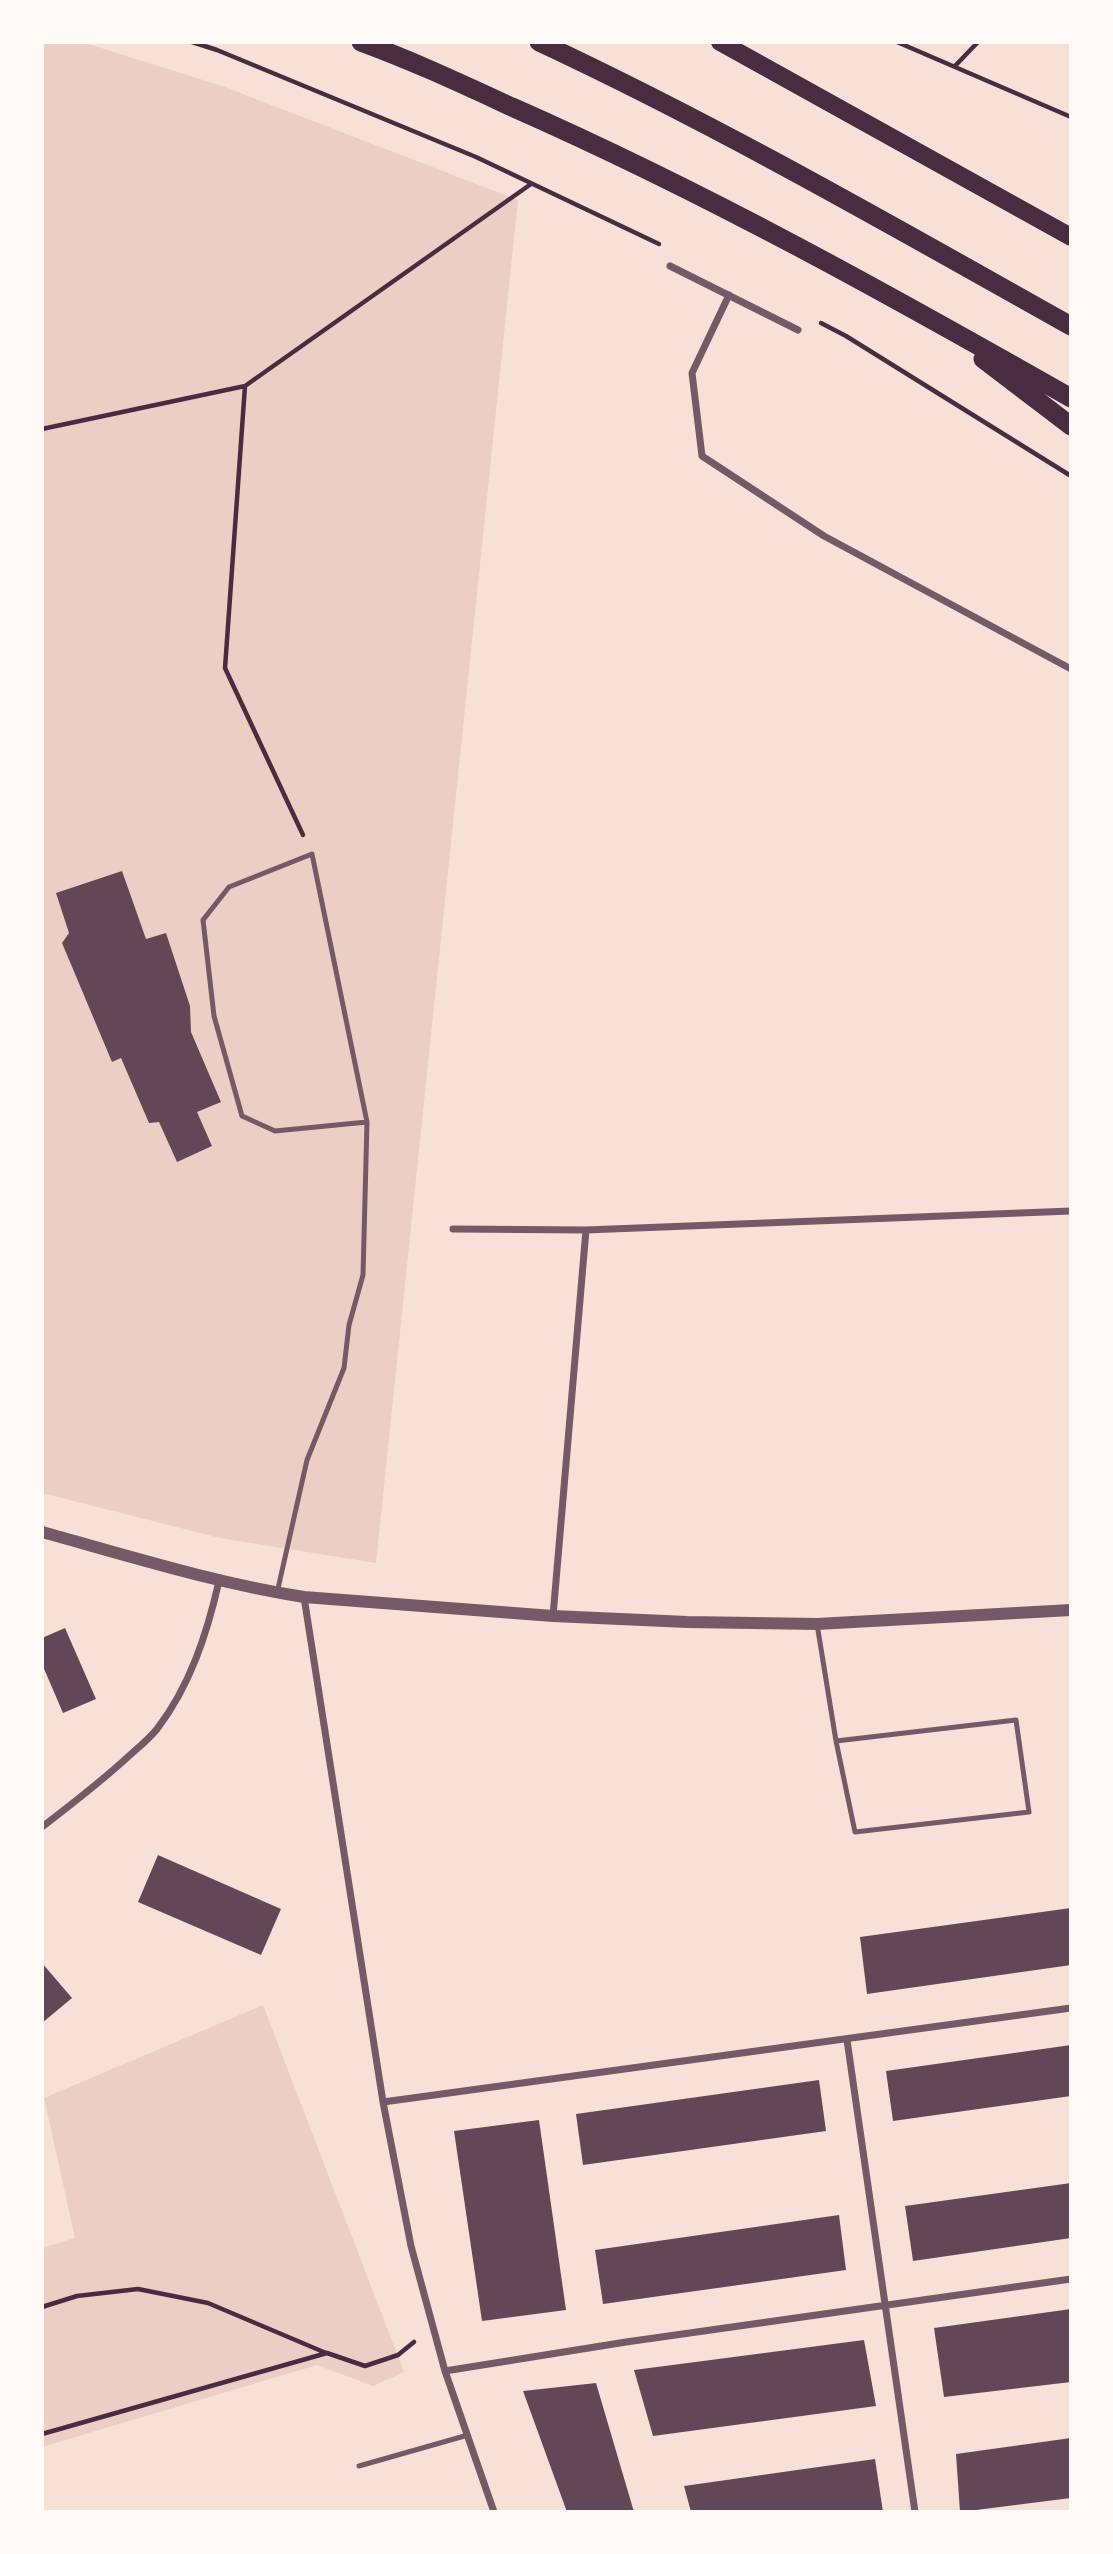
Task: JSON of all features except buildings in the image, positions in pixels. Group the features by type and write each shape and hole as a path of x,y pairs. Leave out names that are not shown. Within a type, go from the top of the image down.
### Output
{"highway":[{"path":"361,42 574,134 821,257 1071,398"},
{"path":"539,42 653,98 849,201 1071,326"},
{"path":"920,312 1071,426"}],"main road":[{"path":"720,42 1071,237"}],"street":[{"path":"670,266 798,330"},
{"path":"729,295 692,373 702,456 824,536 1071,669"},
{"path":"453,1229 586,1230 1071,1211"},
{"path":"553,1616 586,1230"},
{"path":"42,1532 219,1581 304,1597 553,1616 817,1624 1071,1610"},
{"path":"42,1827 102,1781 156,1731 193,1667 219,1581"},
{"path":"304,1597 383,2102 411,2246 445,2371 494,2512"},
{"path":"383,2102 406,2101 1071,2008"},
{"path":"847,2040 915,2512"},
{"path":"445,2371 626,2342 1071,2279"}],"lane":[{"path":"277,1592 307,1460 344,1368 349,1325 363,1275 367,1122 312,854 229,887 203,920 214,1016 242,1116 275,1131 367,1122"},
{"path":"817,1624 836,1741 855,1832 1029,1812 1016,1720 836,1741"},
{"path":"359,2466 468,2435"}],"path":[{"path":"192,42 476,157 664,247"},
{"path":"897,42 1071,117"},
{"path":"954,66 978,42"},
{"path":"42,429 245,386 532,184"},
{"path":"809,318 846,336 1071,476"},
{"path":"245,386 225,668 312,854"},
{"path":"42,2308 77,2296 138,2290 208,2303 365,2366 398,2355 434,2325"},
{"path":"42,2434 327,2353"}],"shaded area":[{"path":"42,42 82,42 222,86 518,200 376,1563 220,1538 42,1493"},
{"path":"263,2005 404,2372 373,2386 317,2365 42,2447 42,2248 75,2238 44,2098"}]}
